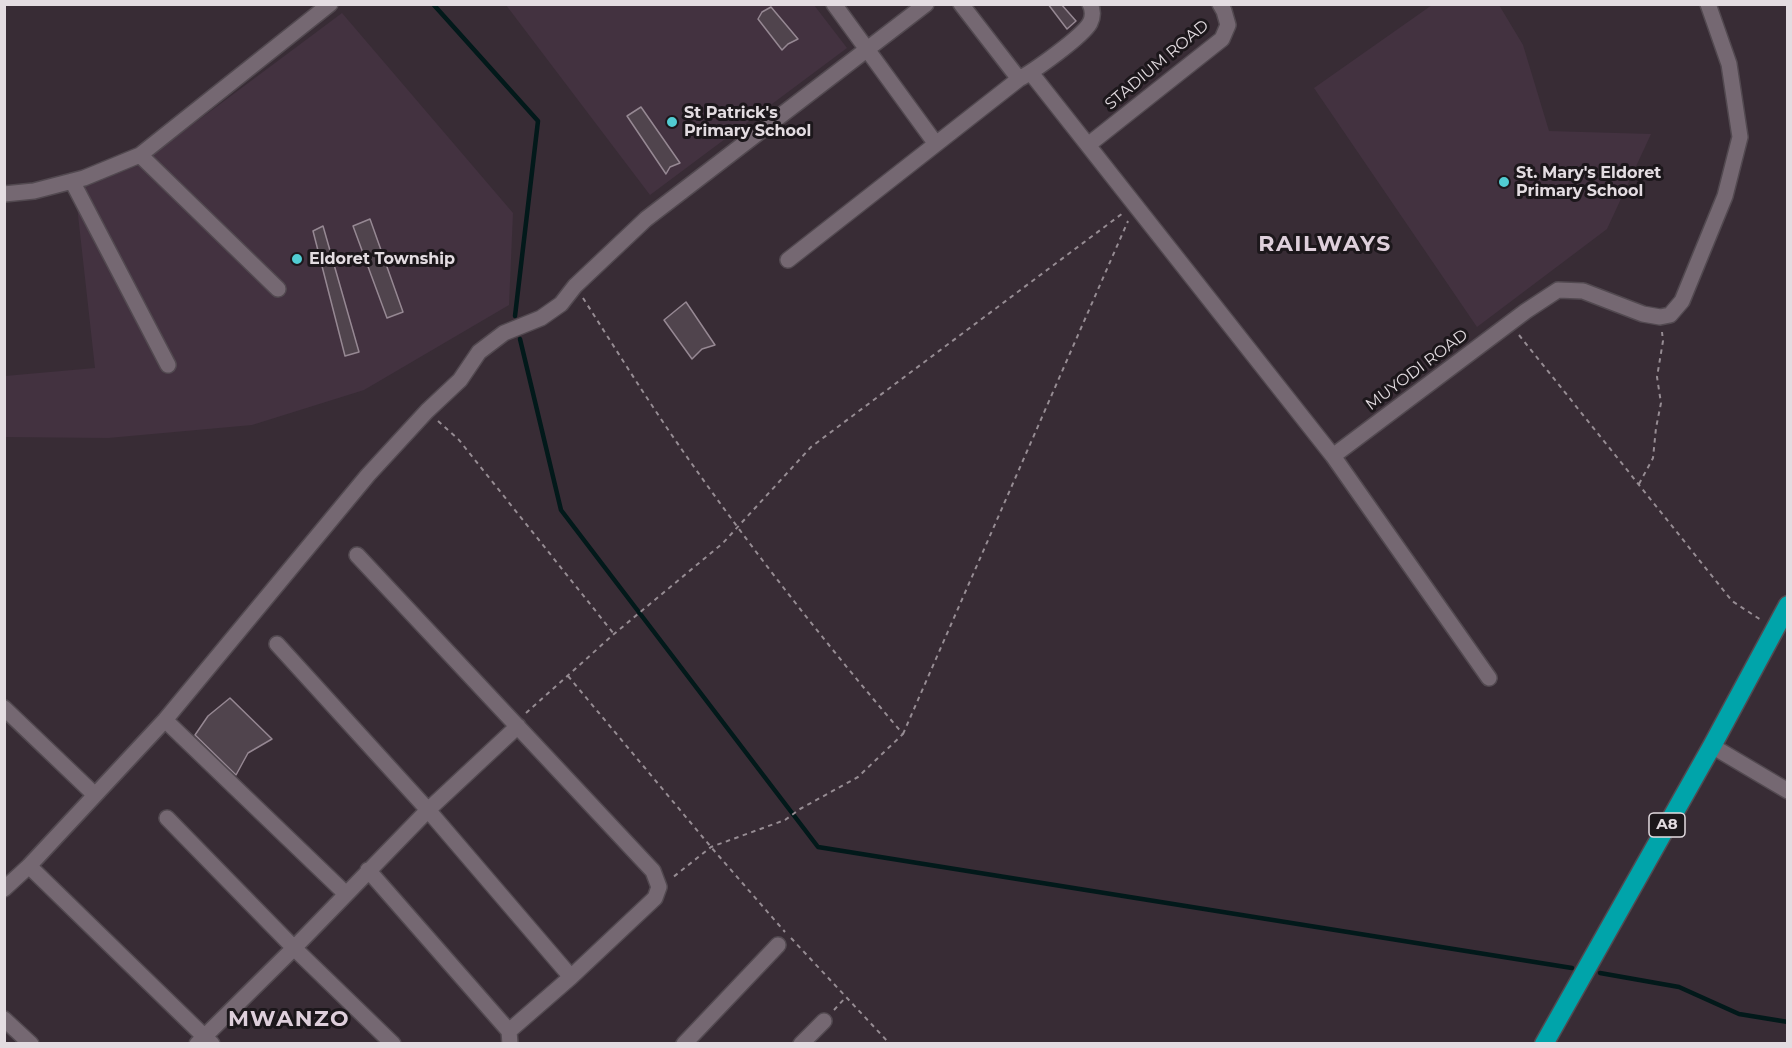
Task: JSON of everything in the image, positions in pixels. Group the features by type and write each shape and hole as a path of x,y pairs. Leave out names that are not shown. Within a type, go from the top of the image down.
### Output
{"highway":[{"name":"A8","path":"1544,1044 1712,746 1788,604"}],"street":[{"path":"4,194 34,191 72,182 140,156 330,4"},
{"path":"834,4 936,144"},
{"path":"4,889 29,866 165,720 368,475 460,380 479,352 504,333 541,318 561,304 575,286 646,219 926,4"},
{"path":"961,4 1088,145 1333,456 1489,678"},
{"path":"789,260 1083,32 1091,21 1092,7 1090,4"},
{"name":"STADIUM ROAD","path":"1088,145 1222,39 1228,25 1220,4"},
{"path":"1660,317 1670,315 1682,301 1725,196 1740,137 1729,64 1708,4"},
{"path":"140,156 278,290"},
{"path":"72,182 168,365"},
{"name":"MUYODI ROAD","path":"1333,456 1510,323 1558,290 1583,291 1643,314 1660,317"},
{"path":"357,555 652,871 660,887 655,898 510,1037 368,870"},
{"path":"277,644 428,810 571,977"},
{"path":"4,708 95,795"},
{"path":"165,720 346,894"},
{"path":"29,866 204,1041 368,870 516,724"},
{"path":"1712,746 1788,791"},
{"path":"167,818 294,948 393,1044"},
{"path":"684,1044 778,945"},
{"path":"4,1019 31,1044"},
{"path":"801,1044 824,1021"}],"path":[{"path":"516,724 614,634 723,543 811,447 1135,204"},
{"path":"660,887 711,848 785,820 800,809 858,777 903,734 1135,204"},
{"path":"575,286 679,446 738,527 850,672 903,734"},
{"path":"1639,484 1653,458 1661,403 1657,377 1664,341 1660,317"},
{"path":"1510,323 1732,602 1775,629"},
{"path":"428,411 459,440 614,634"},
{"path":"568,676 760,906 890,1044"},
{"path":"824,1021 847,997"}],"shaded area":[{"name":"St Patrick's Primary School","path":"506,5 814,5 847,48 650,195"},
{"name":"St. Mary's Eldoret Primary School","path":"1432,5 1499,5 1523,45 1549,131 1651,134 1607,229 1477,327 1314,88"},
{"name":"Eldoret Township","path":"342,13 513,213 509,305 364,390 252,425 108,438 5,437 5,376 95,368 77,206 69,192 137,166"}],"building":[{"path":"1048,4 1061,4 1076,21 1067,29"},
{"path":"771,7 798,39 782,50 758,19 762,12"},
{"path":"641,107 680,163 670,167 666,174 627,116"},
{"path":"370,219 403,312 387,318 353,226"},
{"path":"323,226 359,352 345,356 313,231"},
{"path":"686,302 715,345 702,349 692,359 664,320"},
{"path":"230,698 272,739 248,753 236,775 195,735 208,716"}],"waterway":[{"path":"433,4 538,121 515,316"},
{"path":"520,339 561,510 818,847 1572,968"},
{"path":"1600,973 1679,987 1739,1014 1788,1022"}],"place":[{"name":"St Patrick's Primary School","path":"672,122"},
{"name":"St. Mary's Eldoret Primary School","path":"1504,182"},
{"name":"Eldoret Township","path":"297,259"}],"district":[{"name":"RAILWAYS","path":"1325,245"},
{"name":"MWANZO","path":"289,1020"}]}
